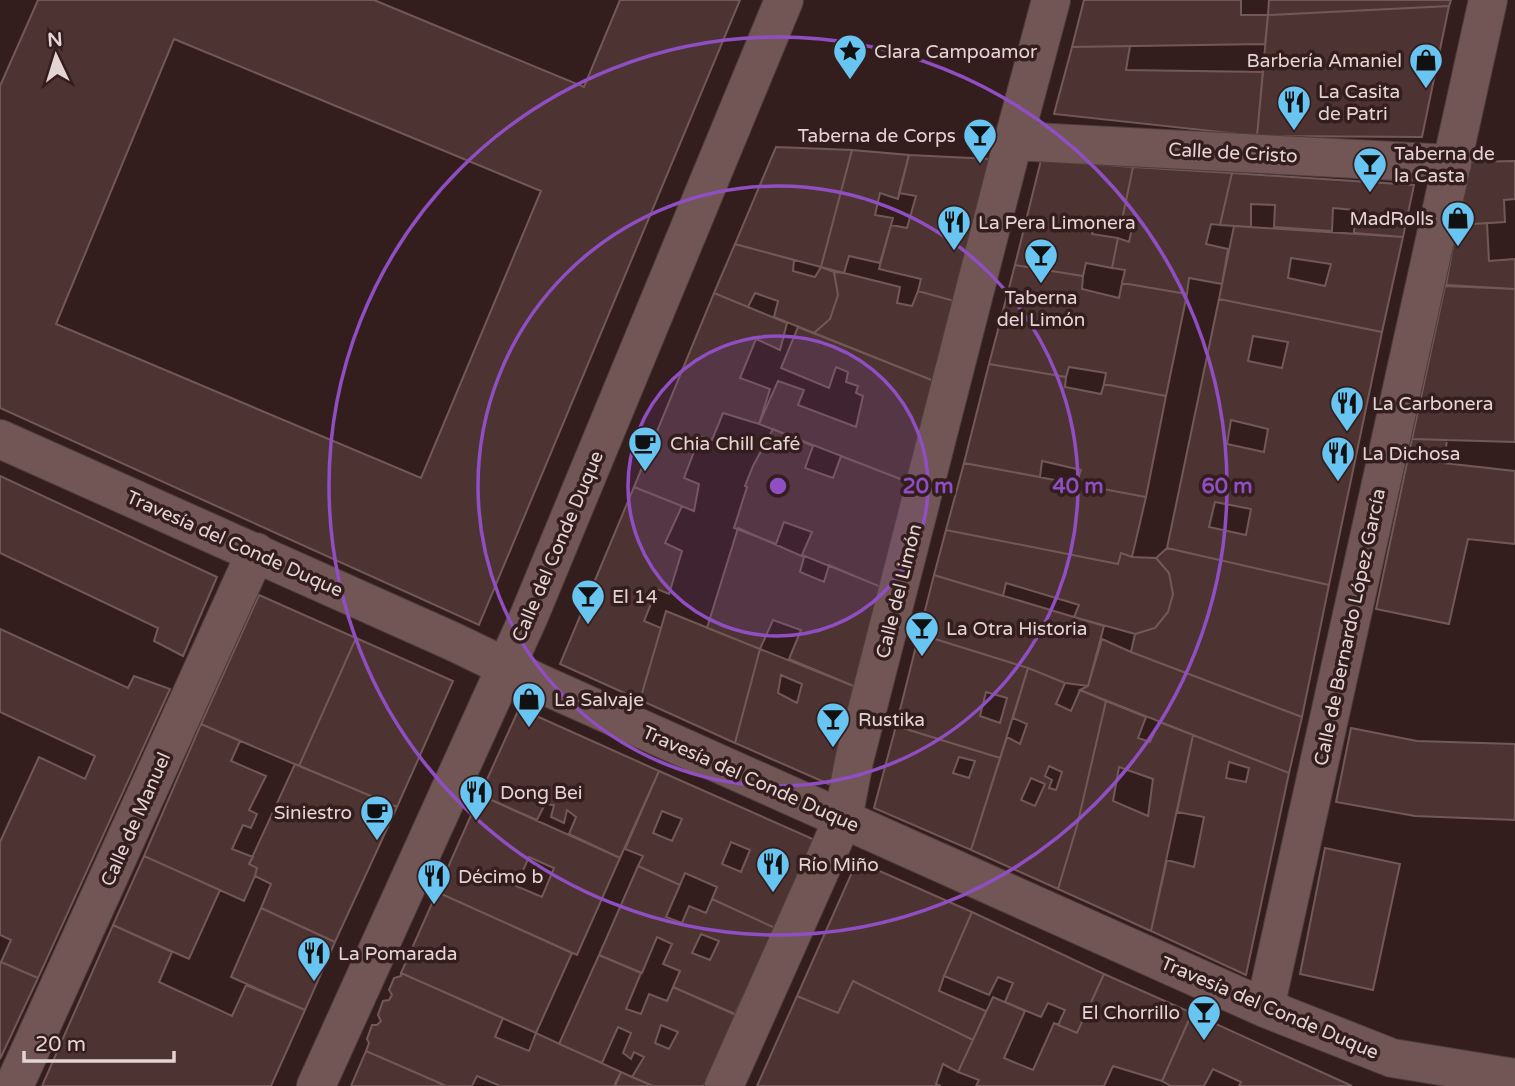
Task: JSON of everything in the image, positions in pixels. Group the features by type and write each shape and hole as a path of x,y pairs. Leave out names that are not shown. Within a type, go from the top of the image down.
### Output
{"street":[{"name":"Calle del Conde Duque","path":"316,1086 491,704 784,0"},
{"name":"Calle del Limón","path":"724,1086 842,820 854,761 1051,0"},
{"name":"Calle de Bernardo López García","path":"1265,1007 1488,0"},
{"name":"Calle de Cristo","path":"1014,141 1452,164"},
{"name":"Travesía del Conde Duque","path":"0,439 256,552 842,820 1265,1007 1385,1072 1515,1078"},
{"name":"Calle de Manuel","path":"14,1086 256,552"}],"building":[{"path":"38,0 374,0 584,87 620,0 740,0 479,625 0,408 0,86","holes":["174,39 541,191 421,478 56,324"]},
{"path":"1084,0 1241,0 1241,15 1268,15 1265,44 1072,47"},
{"path":"1269,0 1451,0 1449,6 1268,15"},
{"path":"1449,6 1422,137 1257,136 1268,15"},
{"path":"1130,46 1126,70 1263,72 1257,136 1054,114 1072,47"},
{"path":"776,147 852,150 821,267 735,244"},
{"path":"852,150 909,155 898,199 880,193 875,215 893,218 880,263 849,256 844,273 821,267"},
{"path":"909,155 991,159 954,301 918,291 921,279 879,269 891,225 907,228 916,196 899,193"},
{"path":"1041,160 1133,167 1121,225 1095,220 1092,234 1118,238 1112,268 1086,263 1083,276 1015,265"},
{"path":"1515,161 1515,199 1504,200 1505,222 1457,225 1469,162"},
{"path":"1133,167 1232,173 1220,225 1211,224 1206,244 1228,249 1222,284 1189,278 1187,294 1122,283 1125,270 1112,268 1118,238 1129,242 1132,228 1121,225"},
{"path":"1232,173 1414,185 1403,237 1354,233 1355,210 1333,208 1332,231 1274,227 1275,205 1251,204 1251,227 1220,225"},
{"path":"1487,223 1489,261 1515,259 1515,289 1446,285 1457,225"},
{"path":"1234,226 1403,237 1382,332 1219,299","holes":["1291,258 1331,264 1325,286 1288,278"]},
{"path":"735,244 794,260 793,271 815,277 821,267 834,272 838,295 830,319 814,333 774,317 778,301 755,293 748,307 714,293"},
{"path":"1015,265 1083,276 1082,289 1119,298 1122,283 1187,294 1166,396 1104,384 1106,373 1069,367 1066,377 989,364"},
{"path":"834,272 900,287 897,303 912,306 918,291 954,301 934,381 814,333 830,319 838,295"},
{"path":"1445,286 1515,289 1515,442 1412,439"},
{"path":"714,293 787,323 780,350 756,339 740,378 770,389 759,424 723,413 712,440 700,436 684,478 699,484 694,511 634,487"},
{"path":"1219,299 1382,332 1329,585 1167,548","holes":["1253,336 1288,342 1282,368 1248,361","1231,420 1268,429 1264,452 1227,444","1215,502 1251,509 1246,535 1209,527"]},
{"path":"798,327 934,381 908,482 759,424 778,381 804,390 798,405 856,427 863,396 856,393 858,386 846,382 848,372 836,367 829,388 781,368"},
{"path":"989,364 1066,377 1065,387 1101,394 1104,384 1166,396 1146,497 1076,484 1081,470 1042,461 1040,477 964,463"},
{"path":"773,429 813,446 805,468 833,478 841,456 908,482 881,587 802,555 812,532 784,522 776,544 734,528 747,487 745,486"},
{"path":"1412,439 1447,440 1444,463 1515,471 1515,544 1468,539 1449,624 1376,609"},
{"path":"964,463 1146,497 1132,557 1121,553 1118,564 946,530"},
{"path":"0,476 217,577 183,656 154,641 158,628 0,553"},
{"path":"634,487 682,506 665,543 682,551 669,594 657,589 644,621 661,628 640,700 560,664"},
{"path":"738,528 804,557 800,572 824,582 829,565 881,587 856,687 789,659 801,630 773,620 760,649 707,628"},
{"path":"946,530 1118,564 1121,553 1132,557 1156,558 1169,573 1173,594 1168,612 1155,628 1135,634 1074,617 1079,605 1006,583 1003,596 934,575"},
{"path":"1167,548 1329,585 1302,717 1131,652 1135,634 1155,628 1168,612 1173,594 1169,573 1156,558"},
{"path":"934,575 1104,626 1088,686 1065,683 1028,668 919,634"},
{"path":"259,595 356,638 299,766 201,724"},
{"path":"666,611 760,649 735,743 640,700"},
{"path":"0,629 128,688 134,676 170,689 38,978 1,962 11,940 0,935 0,842 39,757 85,779 95,756 0,712"},
{"path":"919,634 1028,668 1000,758 896,726","holes":["986,692 1007,698 1000,723 980,716"]},
{"path":"356,638 453,681 397,807 299,766"},
{"path":"1102,639 1302,717 1289,773 1080,690 1088,686"},
{"path":"760,649 856,687 831,785 735,743","holes":["781,675 802,684 797,703 778,693"]},
{"path":"1028,668 1065,683 1056,704 1071,711 1080,690 1106,701 1077,826 1058,889 971,850 1007,737 1020,744 1027,724 1013,718","holes":["1049,766 1062,772 1056,790 1049,788 1052,780 1045,776","1031,778 1045,784 1035,806 1021,800"]},
{"path":"1106,701 1146,717 1138,738 1150,742 1159,722 1193,735 1151,931 1058,889 1077,826","holes":["1119,767 1153,779 1148,816 1113,801"]},
{"path":"523,710 659,771 620,858 569,834 576,817 567,810 564,823 551,817 554,805 545,804 537,820 480,795 517,713"},
{"path":"201,724 240,741 231,761 266,776 249,810 257,814 251,828 243,825 232,849 253,857 249,864 257,868 244,901 144,856"},
{"path":"896,726 1000,758 971,850 874,808","holes":["959,757 975,761 969,778 953,773"]},
{"path":"1351,728 1417,741 1515,744 1515,820 1415,816 1336,802"},
{"path":"1193,735 1289,773 1246,975 1151,931 1167,860 1194,867 1204,817 1177,812","holes":["1229,762 1249,768 1246,782 1226,778"]},
{"path":"295,764 397,807 335,942 261,908 271,884 255,876 257,868 249,864"},
{"path":"659,771 815,840 775,928 712,899 717,887 685,873 680,885 638,866 643,856 625,849","holes":["662,811 682,819 672,841 653,833","731,842 750,850 741,872 722,864"]},
{"path":"480,795 620,858 577,955 437,892","holes":["529,857 554,868 542,897 516,886"]},
{"path":"1325,848 1400,864 1373,990 1300,974"},
{"path":"144,856 220,890 189,959 113,925"},
{"path":"857,861 972,912 939,991 986,1011 973,1040 853,981 838,1013 797,996"},
{"path":"638,866 680,885 666,917 682,923 689,906 706,913 712,899 775,928 735,1014 673,987 680,971 663,964 672,944 657,937 642,973 599,955","holes":["701,934 719,941 710,960 692,953"]},
{"path":"437,892 572,953 536,1033 401,973"},
{"path":"261,908 335,942 305,1010 231,977"},
{"path":"972,912 1104,974 1077,1033 1058,1025 1065,1010 1048,1003 1041,1017 1005,1002 1013,983 998,977 989,995 944,976"},
{"path":"113,925 172,952 159,982 232,1016 246,985 305,1010 271,1086 42,1086"},
{"path":"599,955 641,973 626,1009 641,1014 649,994 667,1001 673,987 736,1015 704,1086 653,1086 632,1077 644,1057 634,1052 631,1059 623,1053 631,1033 618,1027 602,1063 559,1044","holes":["661,1025 678,1032 669,1049 655,1043"]},
{"path":"1,962 38,978 0,1059 0,966"},
{"path":"401,973 503,1018 495,1037 529,1051 536,1033 621,1072 614,1086 500,1086 477,1076 472,1086 446,1086 366,1051 372,1025 381,1021 378,1015 383,1001 389,1000 392,995 389,990 394,978 401,976"},
{"path":"1104,974 1192,1013 1162,1081 1113,1066 1104,1086 976,1086 979,1080 958,1072 993,997 1025,1011 1004,1058 1033,1070 1054,1023 1077,1033"},
{"path":"853,981 973,1040 958,1072 943,1064 936,1084 941,1086 757,1086 797,996 838,1013"},
{"path":"1192,1013 1352,1086 1239,1086 1241,1082 1213,1069 1204,1086 1171,1086 1162,1081"},
{"path":"366,1051 442,1084 351,1086"},
{"path":"621,1072 632,1077 653,1086 615,1086"}],"place":[{"name":"Clara Campoamor","path":"850,81"},
{"name":"Barbería Amaniel","path":"1426,90"},
{"name":"La Casita de Patri","path":"1294,132"},
{"name":"Taberna de Corps","path":"980,165"},
{"name":"Taberna de la Casta","path":"1370,194"},
{"name":"MadRolls","path":"1458,248"},
{"name":"La Pera Limonera","path":"954,252"},
{"name":"Taberna del Limón","path":"1041,285"},
{"name":"La Carbonera","path":"1347,433"},
{"name":"Chia Chill Café","path":"645,473"},
{"name":"La Dichosa","path":"1338,483"},
{"name":"El 14","path":"588,626"},
{"name":"La Otra Historia","path":"922,658"},
{"name":"La Salvaje","path":"529,729"},
{"name":"Rustika","path":"833,749"},
{"name":"Dong Bei","path":"476,822"},
{"name":"Siniestro","path":"377,842"},
{"name":"Río Miño","path":"773,894"},
{"name":"Décimo b","path":"434,906"},
{"name":"La Pomarada","path":"314,983"},
{"name":"El Chorrillo","path":"1204,1042"}]}
